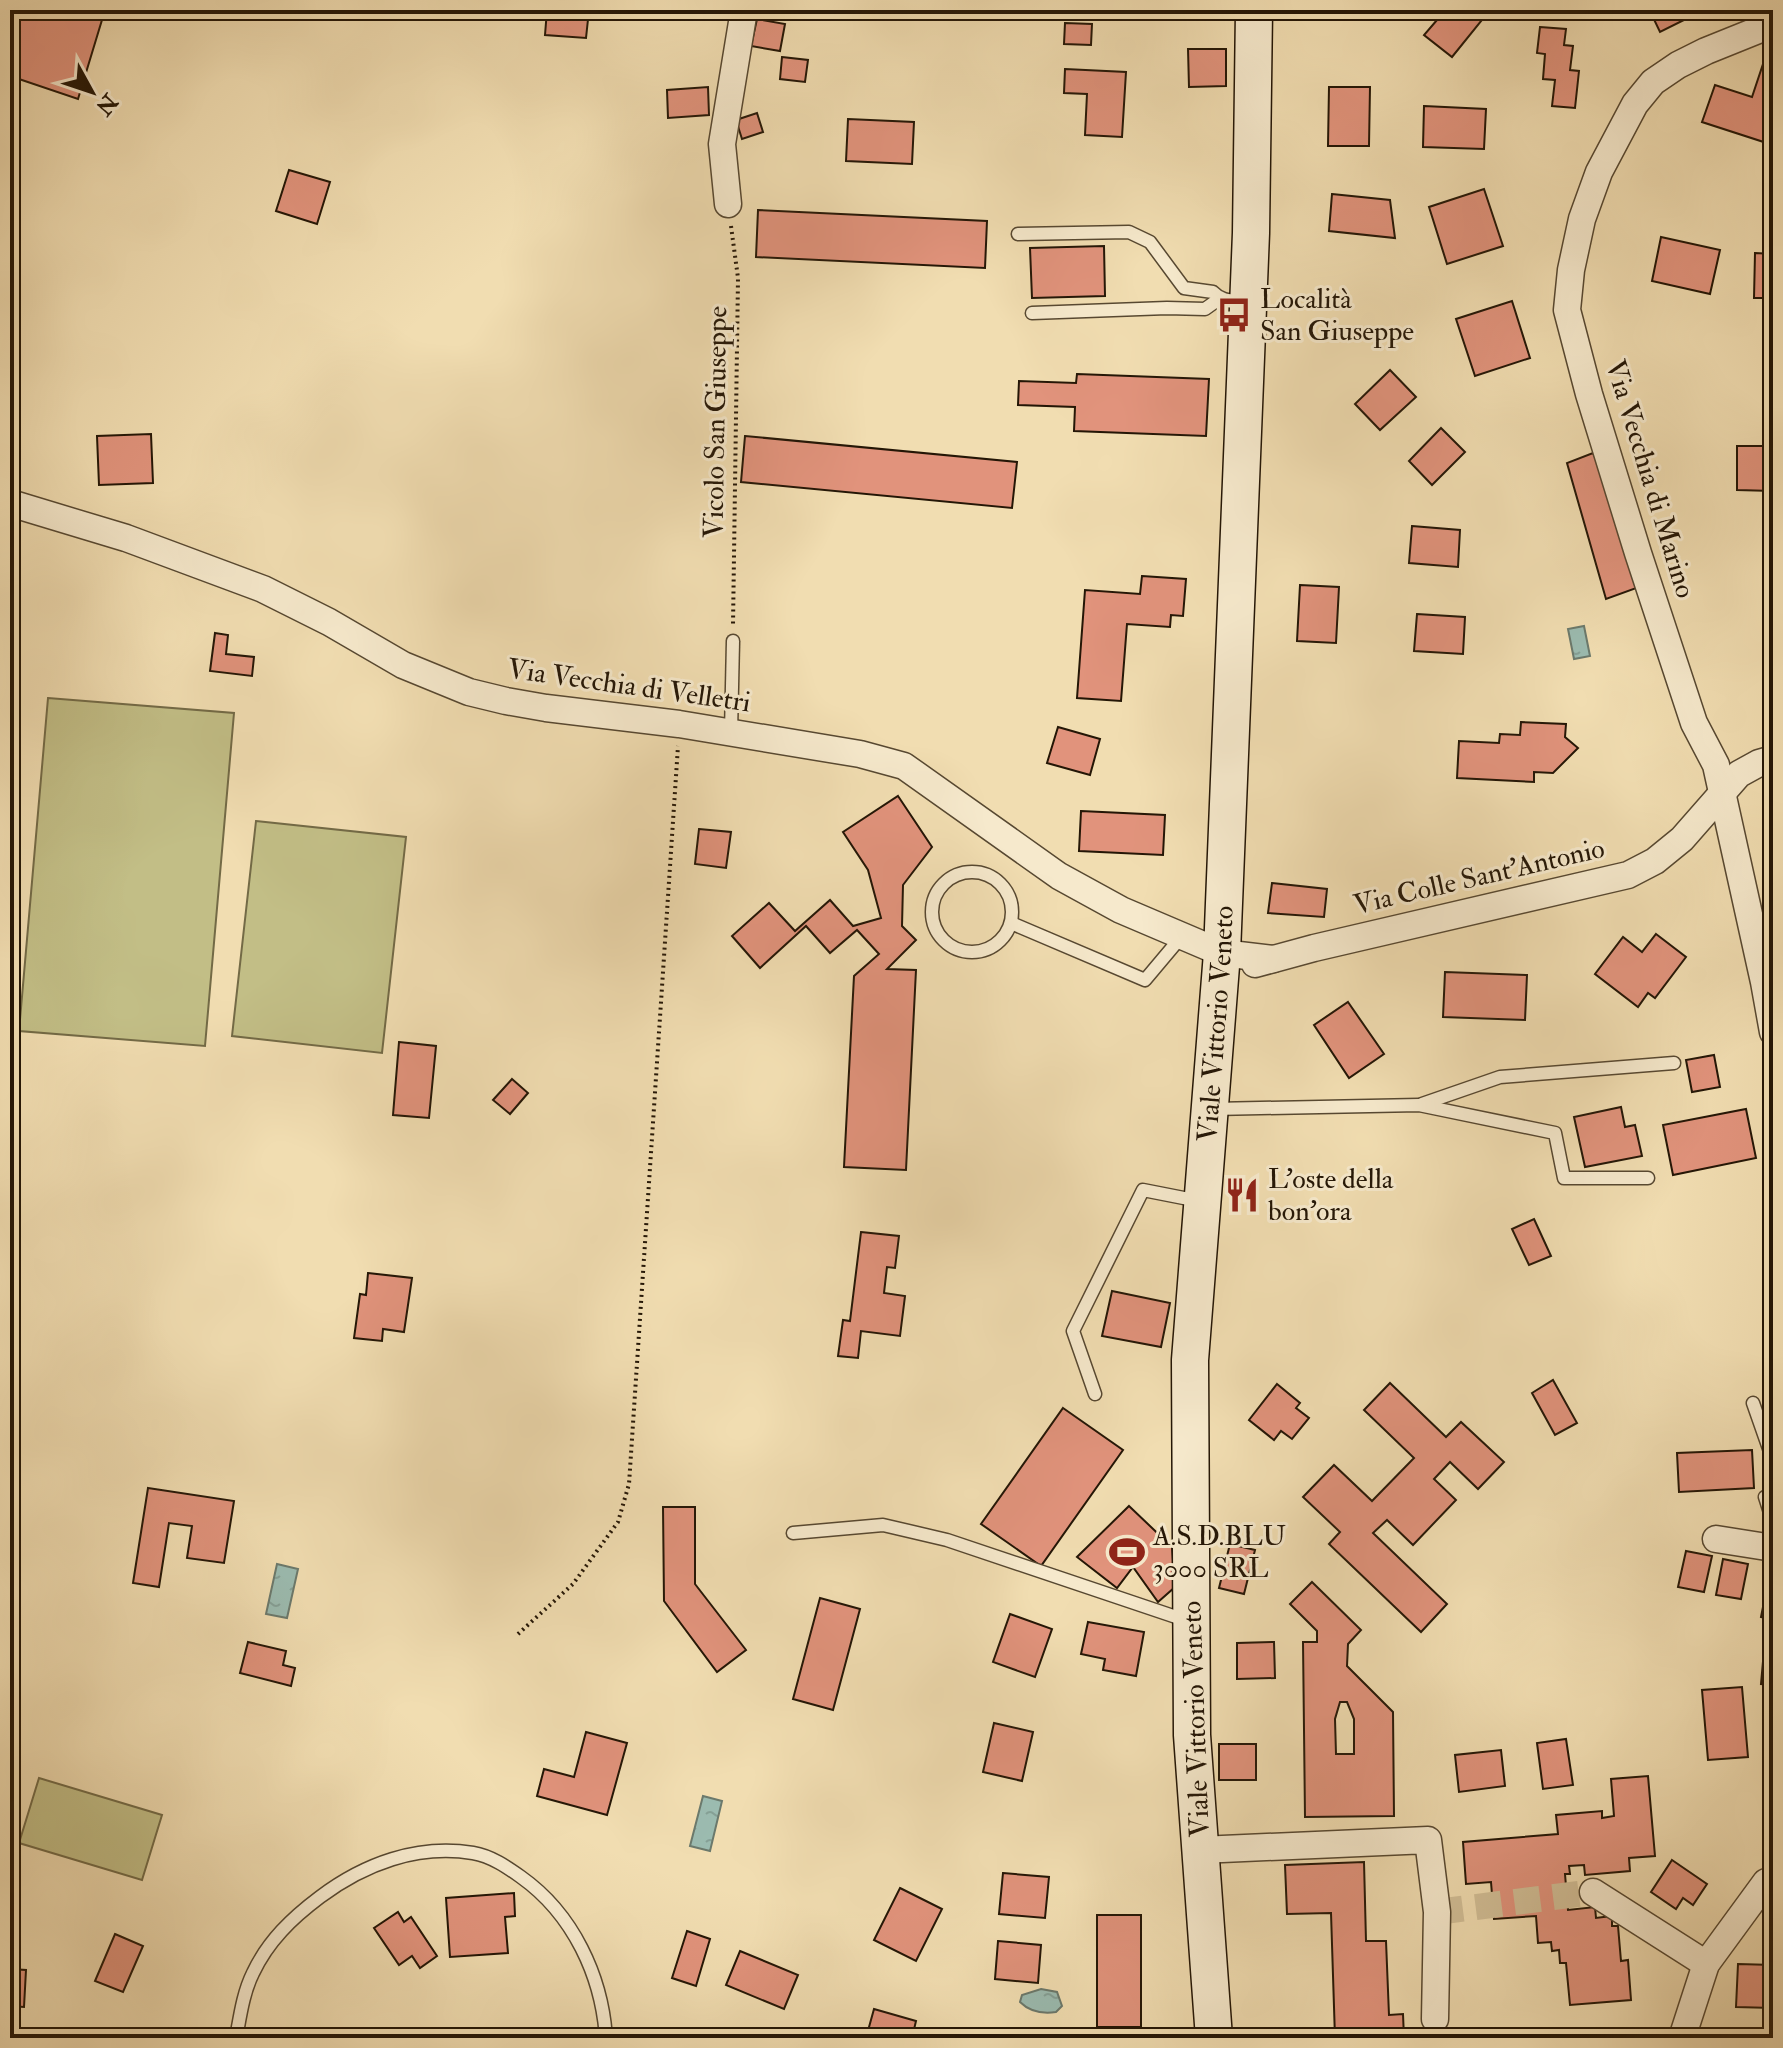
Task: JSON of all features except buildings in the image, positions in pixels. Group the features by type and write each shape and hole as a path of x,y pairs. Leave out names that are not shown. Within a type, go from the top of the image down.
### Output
{"main road":[{"name":"Viale Vittorio Veneto","path":"1214,2038 1192,1735 1190,1360 1221,963 1233,300 1251,233 1254,10"}],"street":[{"path":"728,204 722,144 744,10"},
{"name":"Via Vecchia di Marino","path":"1773,24 1678,65 1653,82 1635,104 1599,172 1582,219 1571,270 1567,310 1589,394 1638,553 1694,723 1716,765 1773,1032"},
{"name":"Via Vecchia di Velletri","path":"10,503 126,538 253,585 329,622 403,665 469,692 546,708 731,732 860,754 904,766 1059,876 1121,910 1182,936 1221,963"},
{"name":"Via Colle Sant'Antonio","path":"1221,963 1273,959 1628,875 1655,861 1682,839 1739,774 1773,759"},
{"path":"1716,1539 1773,1548"},
{"path":"1200,1850 1428,1840 1437,1912 1435,2019"},
{"path":"1682,2038 1706,1964 1766,1882 1773,1881"},
{"path":"1593,1892 1706,1964"}],"lane":[{"path":"1018,234 1129,232 1150,242 1184,288 1213,292 1233,300"},
{"path":"1032,313 1205,309 1233,300"},
{"path":"731,732 733,641"},
{"path":"967,872 980,873 992,877 1009,897 1011,923 996,945 970,953 956,950 945,943 936,932 931,906 944,883 954,876 967,872"},
{"path":"1011,923 1145,980 1182,936"},
{"path":"1419,1105 1500,1077 1674,1063"},
{"path":"1209,1109 1419,1105 1555,1133 1564,1178 1648,1178"},
{"path":"1095,1394 1073,1331 1143,1190 1202,1201"},
{"path":"1753,1403 1773,1460"},
{"path":"1773,1493 1765,1497 1773,1522"},
{"path":"793,1533 883,1525 947,1540 1191,1622"},
{"path":"236,2038 252,1976 270,1944 291,1921 335,1886 377,1863 423,1852 448,1851 475,1853 504,1864 534,1886 555,1907 590,1965 603,2006 606,2038"}],"path":[{"name":"Vicolo San Giuseppe","path":"728,204 738,278 733,641"},
{"path":"518,1634 573,1584 618,1522 629,1484 679,724"}],"shaded area":[{"path":"48,698 234,713 205,1046 19,1031"},
{"path":"256,821 406,837 382,1053 232,1036"},
{"path":"39,1778 162,1815 142,1880 19,1843"}],"water":[{"path":"1584,626 1590,656 1574,659 1568,629"},
{"path":"277,1564 298,1569 287,1618 266,1614"},
{"path":"703,1796 722,1801 710,1851 690,1846"},
{"path":"1041,1989 1057,1992 1062,2006 1056,2012 1036,2012 1020,2002 1022,1995"}],"tunnel":[{"path":"1437,1912 1593,1892"}],"place":[{"name":"Località San Giuseppe","path":"1234,315"},
{"name":"L’oste della bon’ora","path":"1242,1195"},
{"name":"A.S.D.BLU 3000 SRL","path":"1127,1552"}]}
